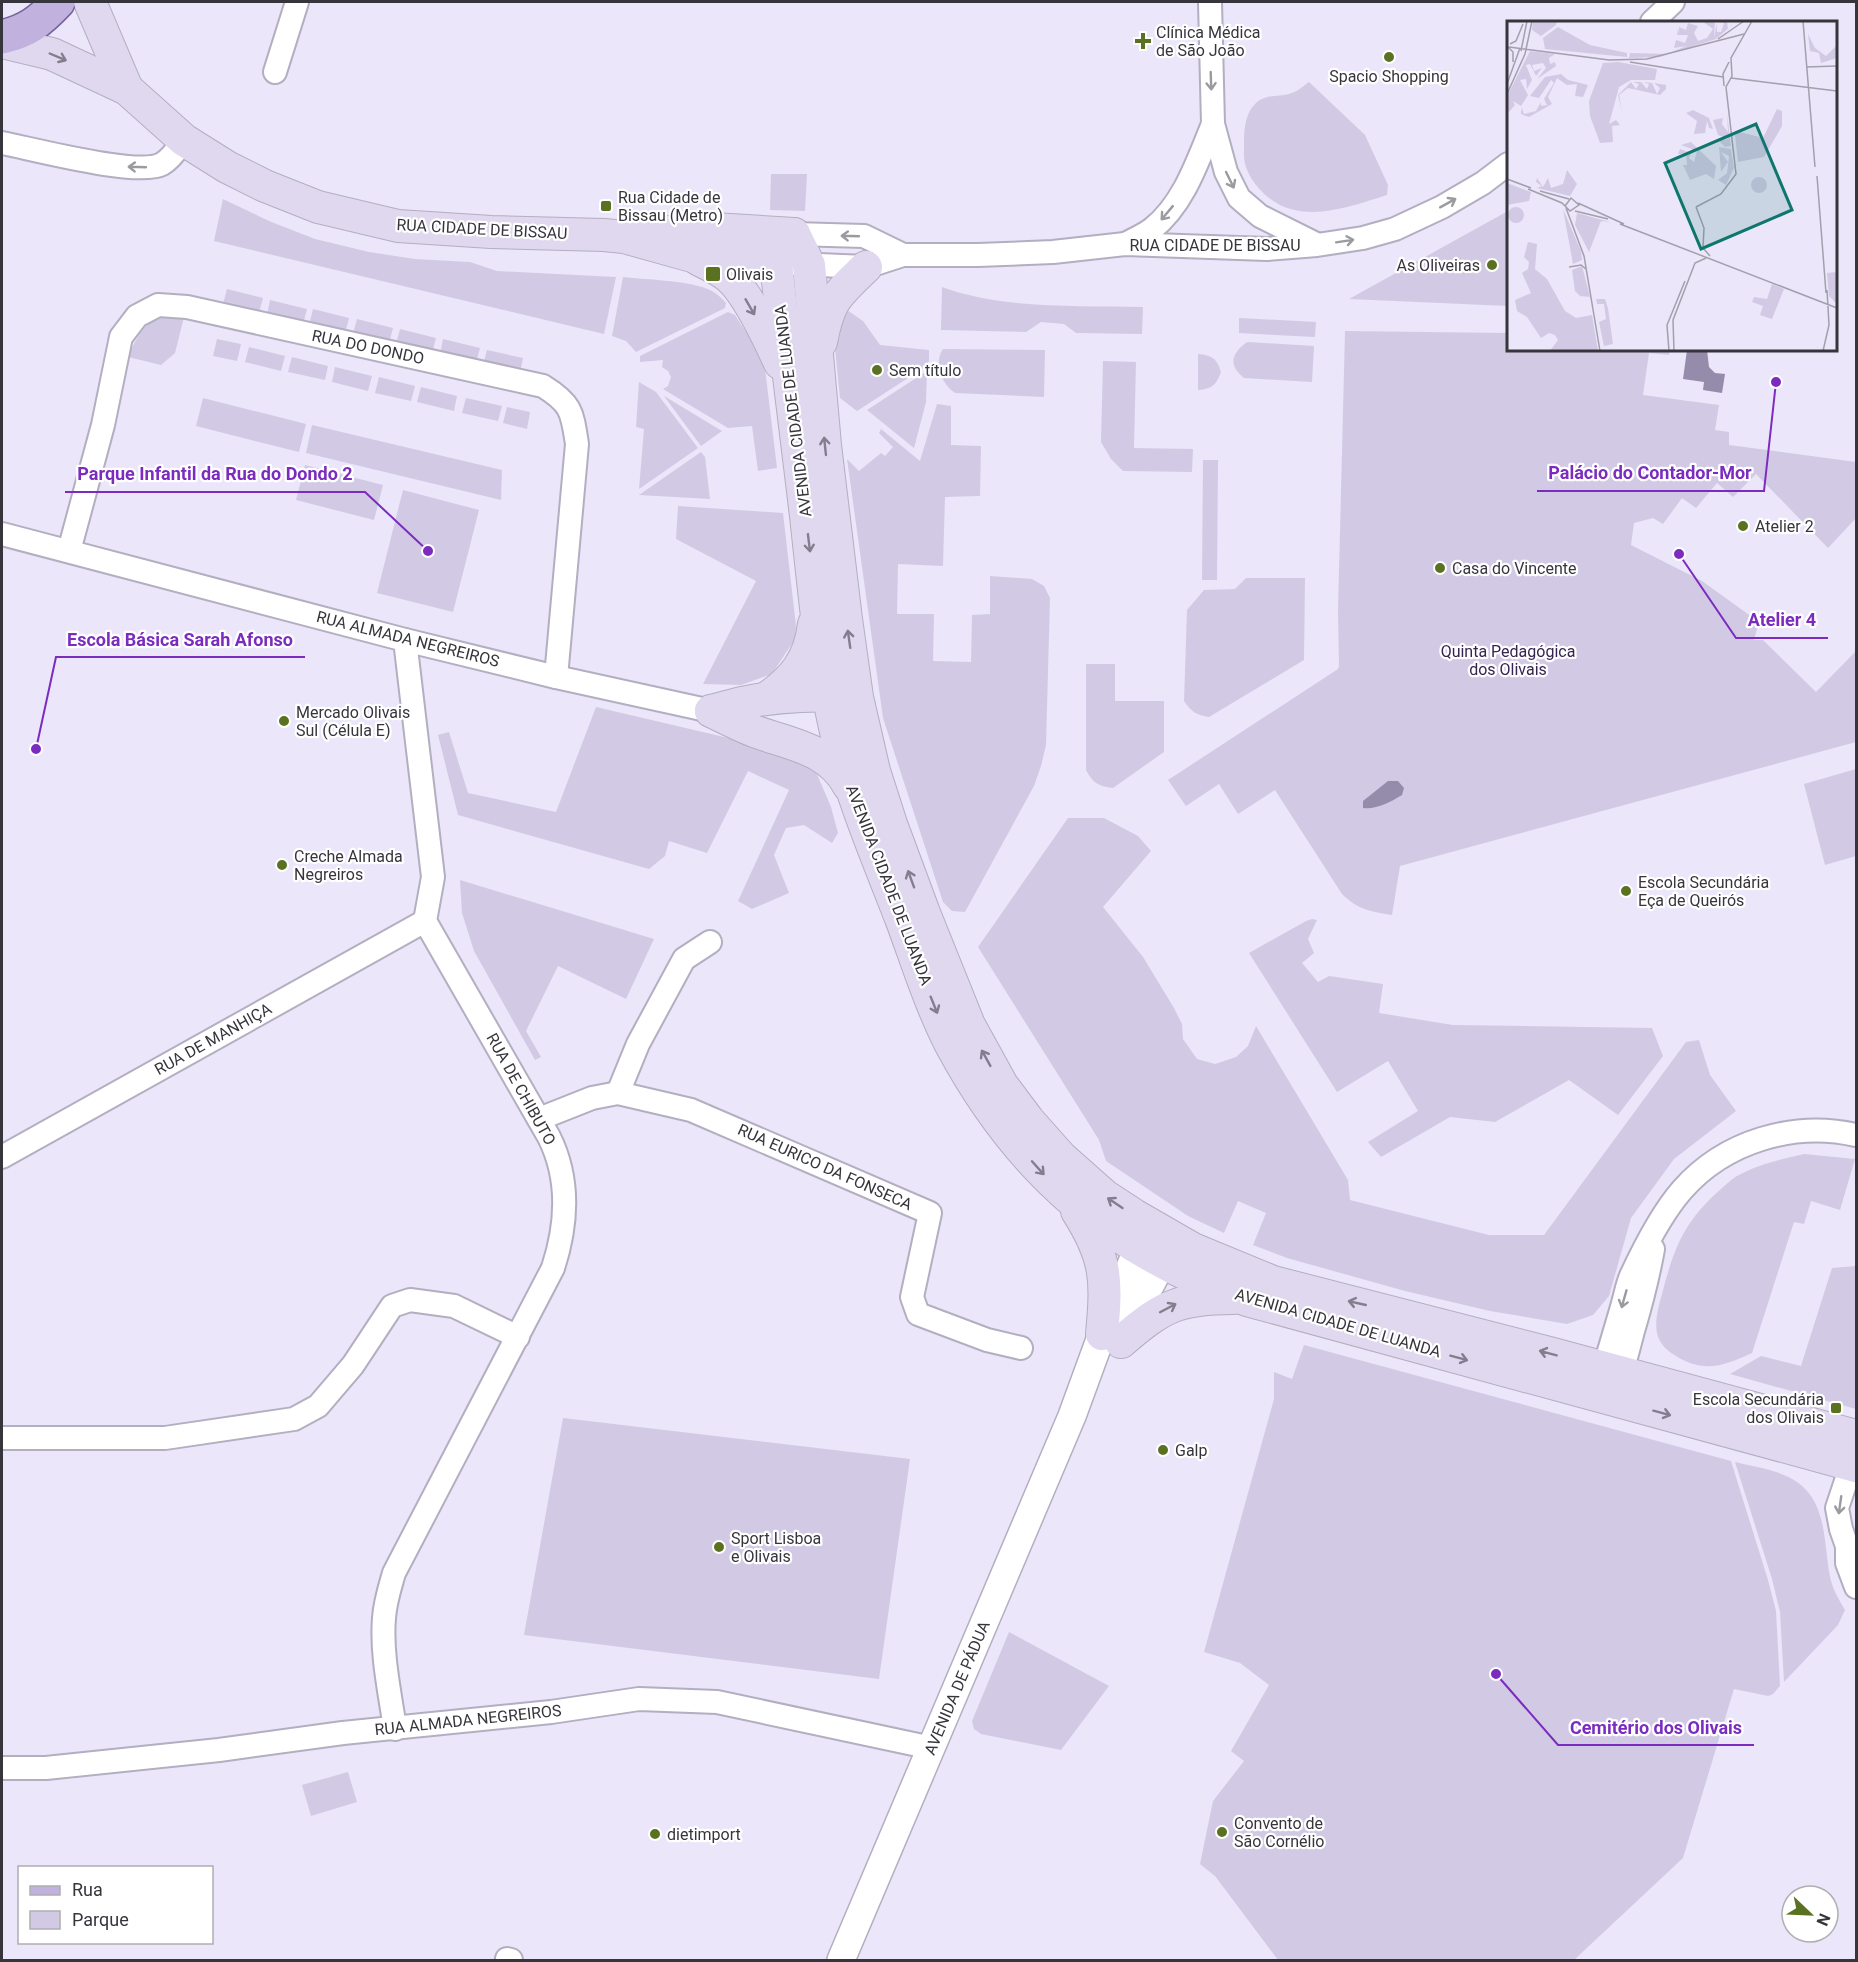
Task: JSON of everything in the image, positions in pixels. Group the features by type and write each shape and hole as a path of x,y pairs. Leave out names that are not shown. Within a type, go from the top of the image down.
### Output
{"main road":[{"path":"2,37 21,32 46,15 58,2"},
{"name":"RUA CIDADE DE BISSAU","path":"90,2 127,89"},
{"name":"RUA CIDADE DE BISSAU","path":"2,42 52,54 127,89 184,140 227,167 265,186 318,207 358,218 398,226 624,237 697,228 794,234"},
{"path":"776,263 794,234"},
{"name":"AVENIDA CIDADE DE LUANDA","path":"794,234 809,265 817,363 839,562 840,702 874,771 941,959 969,1025 1002,1085 1029,1121 1061,1157 1105,1196 1155,1249 1225,1264 1273,1282 1414,1317 1856,1457"},
{"name":"RUA CIDADE DE BISSAU","path":"624,237 692,256 776,263"},
{"path":"692,256 732,279 746,299 790,381"},
{"name":"AVENIDA CIDADE DE LUANDA","path":"776,263 816,605 840,702 853,794 950,1043 982,1097 1004,1127 1036,1166 1094,1219 1155,1249 1240,1298 1610,1379"},
{"path":"817,363 829,308 838,294 866,267"},
{"path":"765,699 784,687 802,663 814,628 816,605"},
{"path":"711,711 765,699 840,702"},
{"path":"753,730 796,729 840,702"},
{"path":"711,711 830,761 843,774 853,794"},
{"path":"1069,1198 1099,1250 1112,1338 1177,1303 1204,1298 1240,1298"}],"street":[{"path":"275,72 297,2"},
{"path":"1210,2 1213,124 1226,172 1239,198 1260,216 1317,245"},
{"path":"1653,21 1673,2"},
{"path":"1125,244 1151,230 1169,212 1192,175 1213,124"},
{"path":"2,143 115,166 144,168 163,164 184,140"},
{"name":"RUA CIDADE DE BISSAU","path":"776,263 866,267 903,255 1042,252 1125,244 1267,249 1317,245 1363,238 1395,229 1442,207 1483,183 1507,165"},
{"name":"RUA CIDADE DE BISSAU","path":"794,234 864,236 903,255"},
{"name":"RUA DO DONDO","path":"69,551 103,425 121,337 137,316 158,305 187,307 543,386 561,397 572,414 577,444 556,677"},
{"name":"RUA ALMADA NEGREIROS","path":"2,534 405,640 556,677 711,711"},
{"path":"405,640 433,877 425,921"},
{"name":"RUA DE CHIBUTO","path":"395,1729 383,1641 387,1595 394,1573 553,1268 559,1252 565,1217 563,1182 554,1148 425,921"},
{"name":"RUA DE MANHIÇA","path":"2,1157 425,921"},
{"path":"618,1093 638,1044 684,960 710,942"},
{"name":"RUA EURICO DA FONSECA","path":"539,1119 592,1098 618,1093 691,1110 930,1213 912,1297 918,1314 987,1340 1021,1347"},
{"path":"1610,1379 1647,1282 1657,1227 1683,1189 1699,1173 1736,1148 1763,1138 1802,1131 1824,1131 1857,1136"},
{"name":"AVENIDA DE PÁDUA","path":"842,1960 1072,1416 1155,1249"},
{"path":"2,1438 165,1438 294,1419 318,1406 353,1365 392,1306 410,1300 454,1306 518,1337"},
{"path":"1856,1457 1837,1508 1841,1529 1852,1536 1847,1563 1857,1587"},
{"name":"RUA ALMADA NEGREIROS","path":"2,1768 46,1768 219,1750 343,1733 551,1712 639,1699 717,1702 932,1748"}],"green space":[{"path":"1309,82 1365,135 1388,185 1387,195 1335,210 1301,211 1285,207 1270,199 1253,181 1244,161 1245,126 1248,114 1259,101 1271,96 1292,93"},
{"path":"771,174 807,174 805,211 770,210"},
{"path":"223,199 269,221 315,239 369,252 415,259 470,262 497,271 616,277 604,334 214,241"},
{"path":"1507,212 1507,306 1349,299"},
{"path":"623,277 703,287 721,298 726,303 725,308 636,352 626,341 612,336"},
{"path":"942,287 991,300 1016,303 1143,307 1142,334 1076,333 1064,324 1041,322 1026,332 941,330"},
{"path":"227,289 263,298 259,313 223,304"},
{"path":"270,300 307,309 303,324 267,315"},
{"path":"844,308 863,321 880,345 929,350 929,361 925,367 857,411 840,398 834,338"},
{"path":"313,309 349,318 345,333 309,325"},
{"path":"728,312 735,315 764,360 777,468 758,471 752,426 728,428 663,389 668,386 671,377 662,367 663,360 640,362 640,356"},
{"path":"185,313 175,353 161,365 128,357 138,337 152,320 165,314"},
{"path":"1239,318 1316,322 1315,337 1239,333"},
{"path":"357,319 393,328 389,343 353,334"},
{"path":"400,329 436,338 432,353 396,344"},
{"name":"Quinta Pedagógica dos Olivais","path":"1345,331 1507,333 1507,351 1670,351 1669,355 1649,353 1643,395 1719,405 1715,430 1729,432 1729,445 1856,462 1856,518 1828,548 1756,474 1733,497 1717,483 1696,508 1682,498 1663,524 1653,518 1634,523 1631,545 1702,581 1759,622 1754,640 1763,640 1816,692 1856,651 1856,742 1400,866 1392,915 1365,909 1342,894 1275,790 1238,814 1219,784 1186,806 1168,780 1338,669"},
{"path":"217,339 241,344 237,361 213,356"},
{"path":"443,339 480,348 476,363 440,355"},
{"path":"1247,342 1314,346 1312,382 1244,378 1235,369 1234,360 1235,355"},
{"path":"249,347 285,356 281,371 245,362"},
{"path":"943,349 1045,350 1044,397 955,393 946,385 940,373 939,361"},
{"path":"487,350 523,358 520,373 483,365"},
{"path":"1198,354 1213,358 1221,372 1213,386 1207,389 1198,390"},
{"path":"292,357 328,366 325,380 288,372"},
{"path":"1103,361 1136,362 1134,448 1193,449 1192,472 1123,471 1111,459 1101,442"},
{"path":"335,367 372,376 368,391 332,382"},
{"path":"927,371 926,402 914,448 867,410"},
{"path":"379,377 415,386 411,401 375,393"},
{"path":"639,382 656,392 698,448 639,489 644,429 636,427"},
{"path":"421,387 457,396 454,411 417,402"},
{"path":"664,396 722,431 701,446"},
{"path":"203,398 306,424 299,452 196,426"},
{"path":"466,398 502,406 498,421 462,413"},
{"path":"937,404 951,406 951,445 981,446 980,496 945,497 943,566 898,564 897,614 934,614 933,661 971,662 972,615 990,614 990,576 1032,579 1044,586 1050,598 1046,745 1041,766 1034,786 965,912 952,911 943,902 883,718 847,459 859,471 881,453 885,456 893,447 879,433 881,429 920,461"},
{"path":"507,407 530,412 527,429 503,423"},
{"path":"312,425 502,470 501,500 306,453"},
{"path":"701,452 705,457 710,499 639,495"},
{"path":"1203,460 1218,460 1217,580 1202,580"},
{"path":"305,465 383,485 374,520 296,500"},
{"path":"403,490 479,510 453,612 377,593"},
{"path":"678,506 783,513 796,626 795,639 772,674 741,685 703,684 756,581 676,539"},
{"path":"1246,578 1305,578 1304,660 1209,717 1201,715 1192,710 1184,701 1187,610 1204,590 1235,589"},
{"path":"1086,664 1115,664 1115,701 1164,701 1164,752 1113,788 1096,783 1086,770"},
{"path":"596,707 754,744 814,767 831,807 838,833 832,843 804,825 786,828 774,855 789,893 752,909 738,901 789,790 748,771 707,853 669,841 665,856 649,869 458,815 438,735 449,732 468,793 556,812"},
{"path":"1856,769 1856,856 1825,865 1804,784"},
{"path":"1068,818 1104,818 1138,836 1151,851 1103,907 1143,957 1174,1008 1182,1024 1183,1039 1197,1059 1215,1064 1236,1057 1248,1046 1256,1026 1348,1180 1350,1200 1489,1235 1544,1235 1686,1042 1699,1040 1710,1075 1736,1111 1674,1159 1631,1218 1609,1296 1593,1315 1567,1324 1490,1311 1405,1291 1287,1258 1253,1245 1266,1213 1238,1201 1224,1233 1188,1216 1106,1161 1099,1140 978,947"},
{"path":"460,880 654,939 626,999 558,966 526,1031 541,1057 535,1060 474,951 462,913"},
{"path":"1312,919 1317,920 1308,939 1314,953 1302,963 1318,982 1329,976 1383,984 1379,1013 1453,1025 1652,1028 1663,1056 1618,1115 1569,1080 1495,1122 1450,1117 1381,1157 1368,1142 1418,1111 1388,1061 1337,1092 1249,953"},
{"path":"1804,1154 1855,1159 1840,1210 1811,1201 1804,1224 1794,1222 1752,1353 1716,1366 1698,1365 1679,1358 1667,1350 1661,1342 1657,1334 1656,1323 1671,1263 1689,1224 1708,1201 1736,1176 1763,1165"},
{"path":"1856,1266 1856,1409 1730,1374 1761,1356 1801,1366 1832,1268"},
{"path":"1304,1345 1731,1461 1776,1611 1780,1686 1768,1696 1734,1689 1683,1858 1574,1960 1278,1960 1215,1876 1200,1864 1213,1801 1244,1761 1231,1751 1269,1685 1240,1663 1204,1652 1274,1399 1274,1372 1292,1379"},
{"name":"Sport Lisboa e Olivais","path":"563,1418 910,1459 879,1679 524,1635"},
{"path":"1735,1462 1783,1475 1797,1482 1807,1491 1820,1514 1831,1581 1845,1610 1838,1625 1784,1682 1780,1612 1772,1579"},
{"path":"1009,1632 1109,1686 1061,1750 981,1734 974,1729 972,1721"},
{"path":"348,1772 357,1802 311,1816 302,1785"}],"shaded area":[{"path":"1687,351 1707,351 1709,367 1715,373 1725,374 1722,393 1703,390 1704,382 1683,379"},
{"path":"1388,781 1398,781 1404,788 1402,795 1378,807 1363,808 1363,801"}],"place":[{"name":"Clínica Médica de São João","path":"1143,41"},
{"name":"Spacio Shopping","path":"1389,57"},
{"name":"Rua Cidade de Bissau (Metro)","path":"606,206"},
{"name":"As Oliveiras","path":"1492,265"},
{"name":"Olivais","path":"713,274"},
{"name":"Sem título","path":"877,370"},
{"name":"Palácio do Contador-Mor","path":"1776,382"},
{"name":"Atelier 2","path":"1743,526"},
{"name":"Parque Infantil da Rua do Dondo 2","path":"428,551"},
{"name":"Atelier 4","path":"1679,554"},
{"name":"Casa do Vincente","path":"1440,568"},
{"name":"Mercado Olivais Sul (Célula E)","path":"284,721"},
{"name":"Escola Básica Sarah Afonso","path":"36,749"},
{"name":"Creche Almada Negreiros","path":"282,865"},
{"name":"Escola Secundária Eça de Queirós","path":"1626,891"},
{"name":"Escola Secundária dos Olivais","path":"1836,1408"},
{"name":"Galp","path":"1163,1450"},
{"name":"Sport Lisboa e Olivais","path":"719,1547"},
{"name":"Cemitério dos Olivais","path":"1496,1674"},
{"name":"Convento de São Cornélio","path":"1222,1832"},
{"name":"dietimport","path":"655,1834"}]}
